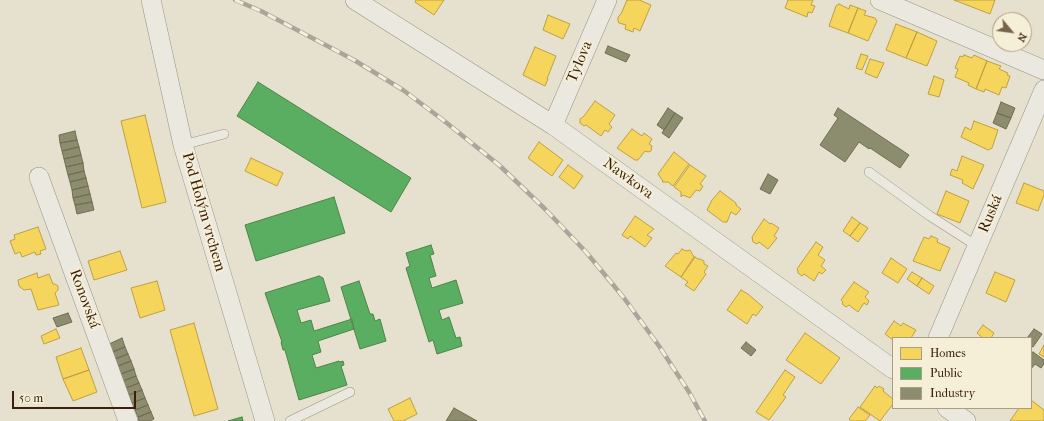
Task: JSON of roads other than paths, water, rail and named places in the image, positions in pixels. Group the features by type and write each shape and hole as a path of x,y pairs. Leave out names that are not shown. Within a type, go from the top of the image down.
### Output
{"street":[{"name":"Pod Holým vrchem","path":"151,0 183,145 265,421"},
{"name":"Nawkova","path":"355,0 553,125 892,368"},
{"name":"Tylova","path":"553,125 607,0"},
{"path":"880,0 1044,70"},
{"name":"Ruská","path":"938,337 1044,90"},
{"name":"Ronovská","path":"39,177 128,421"},
{"path":"948,409 966,421"}],"lane":[{"path":"183,145 224,134"},
{"path":"869,172 930,216 977,246"},
{"path":"290,421 350,392"}],"railway":[{"path":"235,0 261,11 354,60 403,90 499,165 544,208 586,252 624,298 659,346 689,392 705,421"}]}
